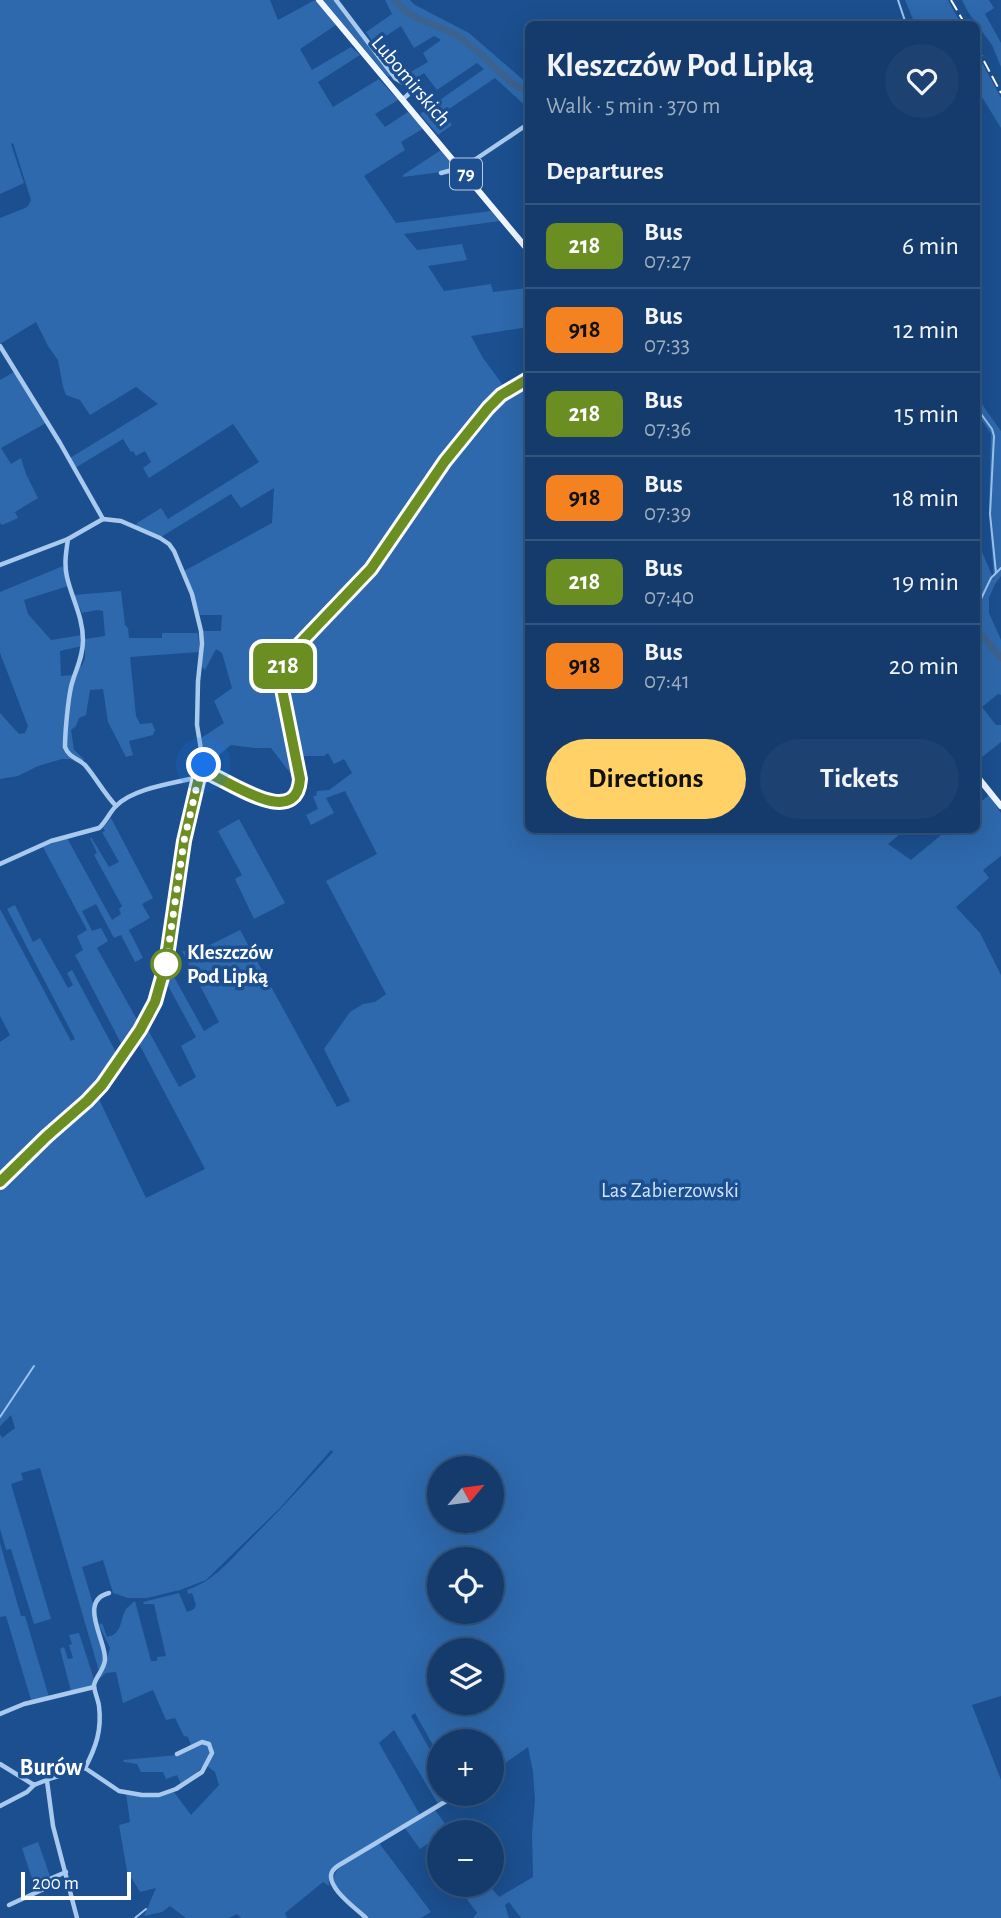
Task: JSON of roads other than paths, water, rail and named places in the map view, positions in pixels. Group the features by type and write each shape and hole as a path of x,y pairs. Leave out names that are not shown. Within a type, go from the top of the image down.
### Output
{"main road":[{"name":"Lubomirskich","path":"320,0 525,246"},
{"path":"980,780 1001,806"}],"street":[{"path":"336,0 395,78 410,87 410,93 403,99"},
{"path":"441,173 461,168 525,126"},
{"path":"0,346 103,519"},
{"path":"0,864 51,841 99,828 116,806 140,792 205,774 214,775 274,802 292,798 300,789 300,779 282,689 283,666 290,654 371,569 457,445 496,398 525,381"},
{"path":"0,565 68,539 103,519 121,521 166,541 174,551 197,614 202,644 197,725 205,774"},
{"path":"68,539 66,576 81,618 83,642 81,663 69,696 65,747 68,754 86,766 116,806"},
{"path":"0,1182 102,1085 140,1030 155,1002 166,963 184,841 199,777"},
{"path":"0,1806 27,1792 34,1785 85,1768 98,1743 99,1711 94,1687 106,1656 96,1627 95,1607 100,1598 109,1593"},
{"path":"0,1714 24,1704 94,1687"},
{"path":"85,1768 119,1791 159,1795 176,1790 195,1777 205,1767 212,1753 209,1744 202,1742 177,1754"},
{"path":"0,1764 34,1785"},
{"path":"47,1781 54,1826 77,1918"},
{"path":"366,1918 334,1887 332,1871 438,1806"},
{"path":"9,1905 46,1888 52,1878 66,1872"}],"waterway":[{"path":"395,0 408,13 464,40 514,85 525,90"},
{"path":"898,0 905,21"},
{"path":"980,412 994,436 990,514 996,573"},
{"path":"980,601 991,578 1001,568"},
{"path":"980,633 1001,658"},
{"path":"0,1417 34,1366"},
{"path":"135,1918 146,1909"}],"railway":[{"path":"951,0 963,21"},
{"path":"980,54 1001,93"}],"place":[{"name":"Kleszczów Pod Lipką","path":"166,964"}],"district":[{"name":"Burów","path":"51,1768"}],"park label":[{"name":"Las Zabierzowski","path":"670,1190"}]}
